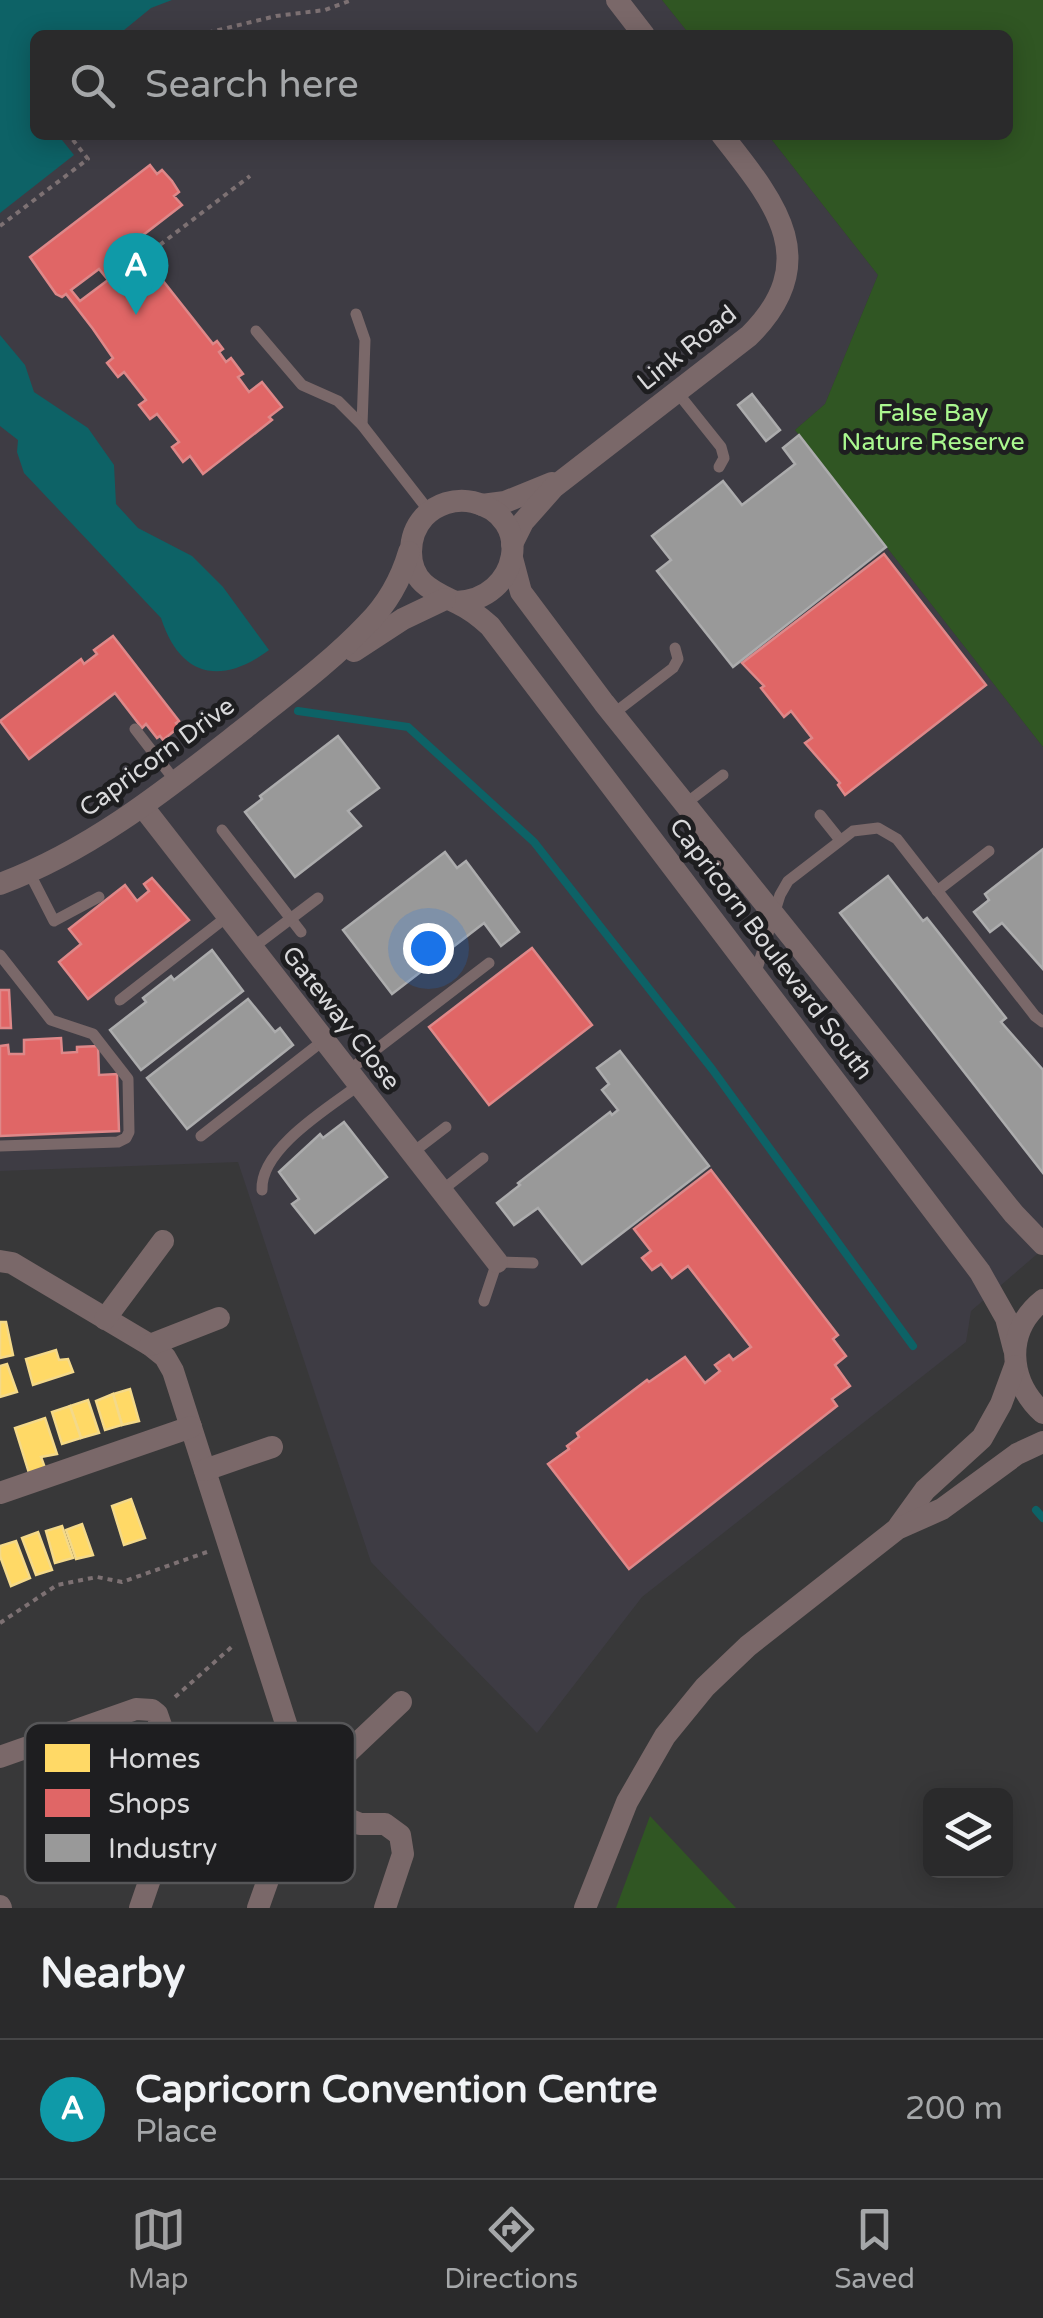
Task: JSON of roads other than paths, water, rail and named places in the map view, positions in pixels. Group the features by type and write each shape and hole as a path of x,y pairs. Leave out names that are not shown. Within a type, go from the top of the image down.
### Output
{"street":[{"path":"617,0 640,30"},
{"name":"Link Road","path":"512,551 538,504 761,324 772,310 784,278 786,243 776,208 726,140"},
{"name":"Link Road","path":"482,505 530,493 573,472"},
{"path":"460,500 482,505 502,520 512,551 502,582 493,591 482,598 450,600 435,595 419,579 410,548 414,534 430,512 460,500"},
{"name":"Capricorn Drive","path":"0,884 78,847 143,807 288,694 368,624 400,579 410,548"},
{"name":"Capricorn Boulevard South","path":"512,551 520,592 964,1153 1043,1244"},
{"name":"Capricorn Boulevard South","path":"450,600 490,626 980,1272 1006,1318 1020,1385 1043,1413"},
{"name":"Capricorn Drive","path":"288,694 403,618 450,600"},
{"name":"Gateway Close","path":"143,807 497,1262"},
{"path":"105,1319 162,1240"},
{"path":"0,1261 12,1263 165,1357 173,1371 285,1723"},
{"path":"897,1529 925,1490 982,1438 1000,1404 1027,1316 1043,1300"},
{"path":"150,1346 219,1318"},
{"path":"0,1493 191,1427"},
{"path":"585,1908 627,1802 665,1736 704,1687 748,1646 897,1529 942,1509 1017,1454 1043,1442"},
{"path":"205,1470 272,1447"},
{"path":"355,1746 401,1702"},
{"path":"98,1723 146,1709 157,1714 160,1723"},
{"path":"0,1756 25,1748"},
{"path":"355,1822 385,1824 400,1835 403,1854 384,1908"},
{"path":"140,1908 149,1883"},
{"path":"258,1908 267,1883"}],"lane":[{"path":"356,314 366,340 362,426"},
{"path":"256,331 302,385 338,401 430,512"},
{"path":"678,392 721,447 724,458 718,467"},
{"path":"614,714 673,668 678,659 676,648"},
{"path":"135,728 176,782"},
{"path":"685,804 723,775"},
{"path":"820,814 840,840"},
{"path":"756,972 788,881 853,831 870,827 897,839 1043,1022"},
{"path":"222,830 302,932"},
{"path":"937,891 989,851"},
{"path":"28,872 54,920 99,897"},
{"path":"252,948 318,898"},
{"path":"120,1000 228,916"},
{"path":"0,955 51,1020 93,1034 128,1079 129,1128 126,1138 118,1142 0,1146"},
{"path":"262,1190 268,1162 354,1078 382,1039 405,1028 488,963"},
{"path":"405,1028 414,1039"},
{"path":"201,1136 324,1040"},
{"path":"412,1153 446,1127"},
{"path":"441,1191 483,1158"},
{"path":"484,1301 497,1262 533,1264"}],"water":[{"path":"0,0 172,0 151,8 124,30 30,30 30,140 62,140 74,155 0,213"},
{"path":"0,335 25,365 34,392 88,428 114,465 116,504 138,528 192,556 223,587 269,650 235,668 219,671 191,664 169,638 161,618 24,473 17,452 18,440 0,426"}],"waterway":[{"path":"298,711 408,727 534,842 712,1069 913,1346"},
{"path":"1036,1510 1043,1518"}],"place":[{"name":"Capricorn Convention Centre","path":"136,315"}],"park label":[{"name":"False Bay Nature Reserve","path":"933,428"}]}
